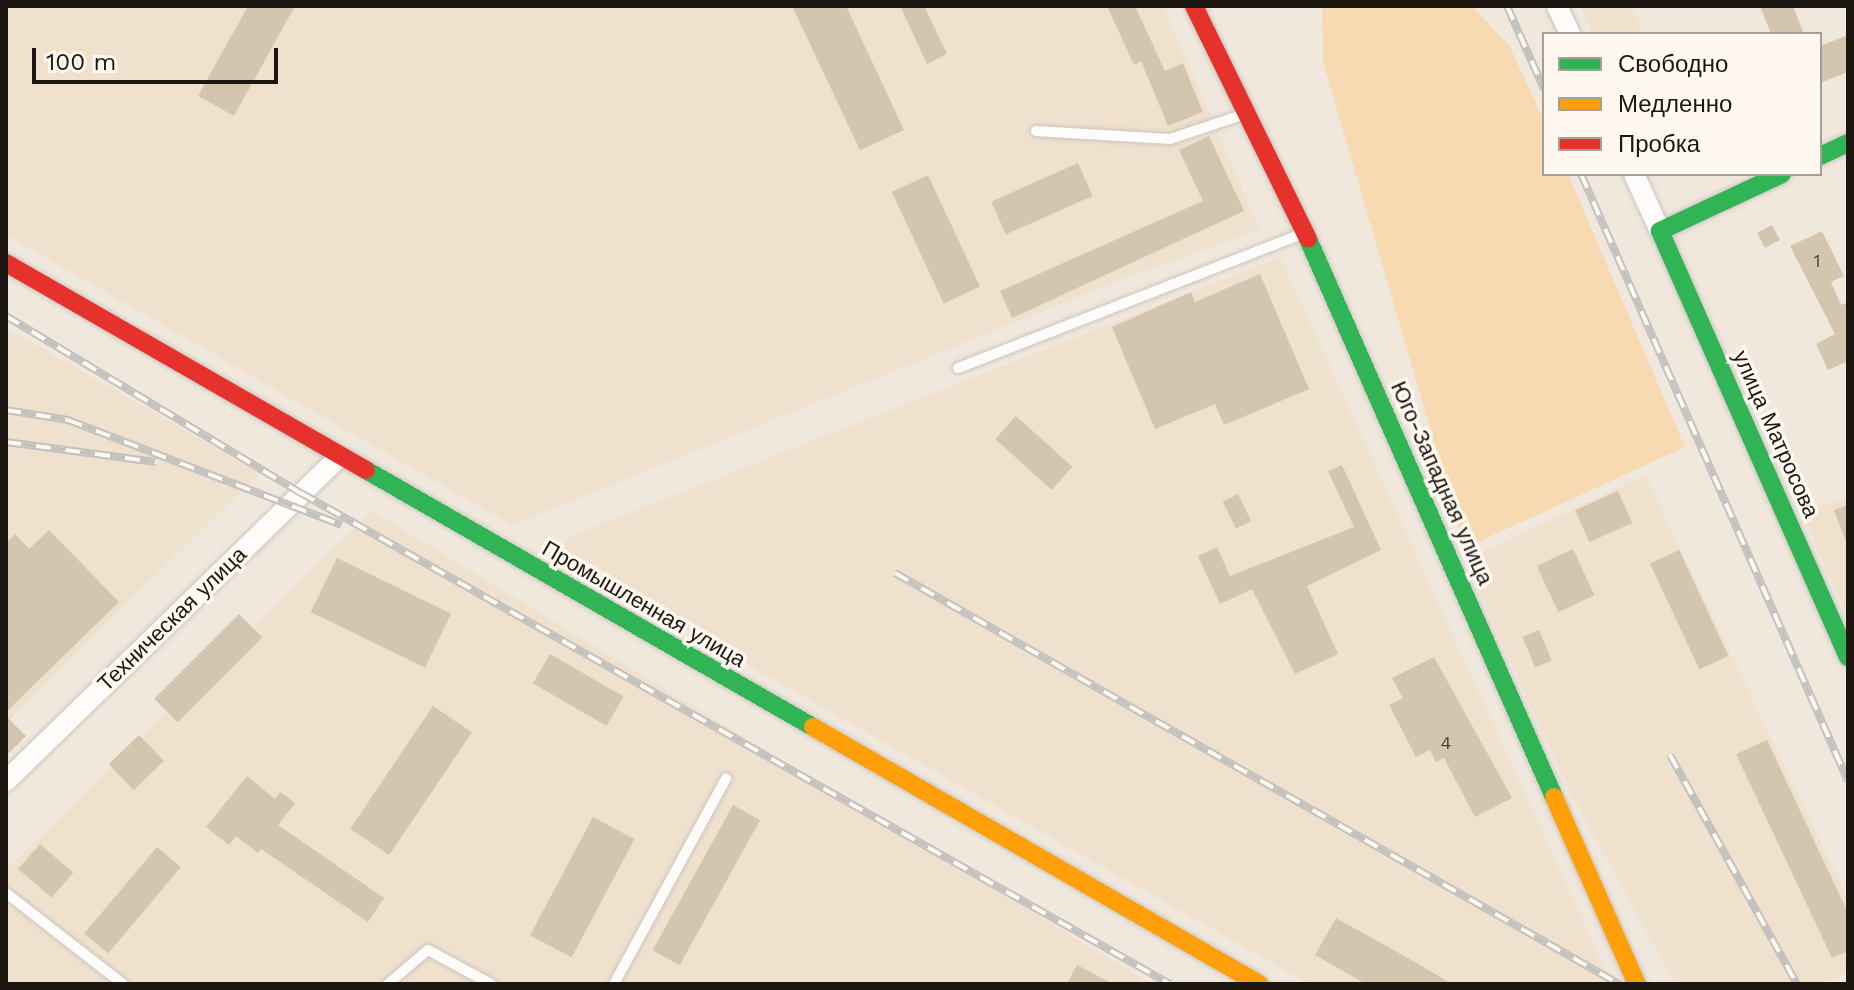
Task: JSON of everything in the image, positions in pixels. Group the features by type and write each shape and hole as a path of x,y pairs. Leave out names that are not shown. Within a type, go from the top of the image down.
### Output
{"street":[{"name":"Юго-Западная улица","path":"1194,6 1249,113 1305,233 1637,984"},
{"path":"1557,6 1569,32"},
{"path":"1822,155 1848,143"},
{"path":"1635,176 1660,231 1778,176"},
{"name":"улица Матросова","path":"1660,231 1848,657"},
{"name":"Промышленная улица","path":"6,263 1259,984"},
{"name":"Техническая улица","path":"6,781 339,457"}],"lane":[{"path":"1036,131 1170,139 1249,113"},
{"path":"958,368 1305,233"},
{"path":"614,984 726,779"},
{"path":"6,893 123,984"},
{"path":"388,984 428,950 491,984"}],"shaded area":[{"path":"6,6 1163,6 1260,230 1127,277 512,525 6,235"},
{"path":"1322,6 1472,6 1510,47 1542,117 1542,176 1569,176 1685,447 1465,548 1323,62"},
{"path":"1581,6 1631,6 1642,32 1592,32"},
{"path":"1280,257 1612,984 1309,984 558,557 566,538"},
{"path":"6,328 260,473 6,723"},
{"path":"1645,475 1848,899 1848,971 1825,984 1675,984 1567,786 1465,561"},
{"path":"1848,498 1848,617 1800,510"},
{"path":"372,511 1151,984 6,984 6,870"}],"building":[{"path":"248,6 295,6 234,116 198,96"},
{"path":"792,6 846,6 904,130 860,150"},
{"path":"900,6 924,6 947,54 927,64"},
{"path":"1107,6 1135,6 1165,71 1183,63 1203,112 1168,126 1141,61 1134,65"},
{"path":"1760,6 1793,6 1803,32 1770,32"},
{"path":"1848,35 1848,72 1822,82 1822,45"},
{"path":"1209,136 1244,211 1012,318 1000,291 1203,201 1179,150"},
{"path":"1078,163 1093,196 1006,235 991,202"},
{"path":"928,175 980,286 944,303 892,192"},
{"path":"1772,225 1780,240 1765,248 1757,233"},
{"path":"1822,231 1844,276 1831,282 1841,305 1848,302 1848,361 1828,370 1816,344 1835,334 1790,246"},
{"path":"1260,274 1309,389 1224,425 1215,404 1155,429 1112,327 1191,292 1195,302"},
{"path":"1016,416 1072,467 1052,490 995,439"},
{"path":"1342,465 1381,550 1307,586 1338,654 1295,674 1252,589 1220,604 1198,556 1217,547 1230,576 1354,527 1328,471"},
{"path":"1618,491 1632,523 1589,542 1575,510"},
{"path":"1238,494 1251,521 1236,528 1223,501"},
{"path":"1848,505 1848,544 1847,544 1834,510"},
{"path":"49,530 119,602 6,712 6,543 15,534 29,549"},
{"path":"1573,549 1595,595 1558,612 1537,566"},
{"path":"1679,550 1728,656 1699,670 1650,564"},
{"path":"337,558 451,614 425,668 311,612"},
{"path":"239,614 262,637 177,722 154,699"},
{"path":"1539,630 1552,660 1535,667 1522,637"},
{"path":"550,654 624,696 607,726 533,683"},
{"path":"1434,657 1512,798 1475,817 1444,758 1436,762 1430,750 1416,757 1389,705 1403,698 1392,678"},
{"path":"433,706 472,732 389,855 350,829"},
{"path":"6,716 26,736 6,756"},
{"path":"139,735 164,761 134,790 109,764"},
{"path":"1767,740 1848,913 1848,951 1832,958 1736,754"},
{"path":"247,776 275,799 280,792 295,803 278,825 384,898 368,922 261,849 258,853 236,836 229,845 206,827"},
{"path":"733,805 760,820 680,965 653,950"},
{"path":"593,817 634,839 572,957 530,935"},
{"path":"40,844 73,873 52,898 18,869"},
{"path":"157,847 181,867 108,953 84,934"},
{"path":"1336,918 1452,984 1366,984 1315,955"},
{"path":"1077,965 1113,984 1067,984"}],"railway":[{"path":"1507,6 1542,85"},
{"path":"1582,176 1848,781"},
{"path":"6,316 301,493 1170,984"},
{"path":"6,410 68,420 342,525"},
{"path":"6,442 156,462"},
{"path":"895,573 1619,984"},
{"path":"1670,755 1797,984"}],"traffic: fast":[{"path":"1822,155 1848,143"},
{"path":"1778,176 1660,231 1848,657"},
{"path":"1308,239 1554,797"},
{"path":"366,470 813,727"}],"traffic: slow":[{"path":"813,727 1259,984"},
{"path":"1554,797 1637,984"}],"traffic: jam":[{"path":"1194,6 1308,239"},
{"path":"6,263 366,470"}]}
